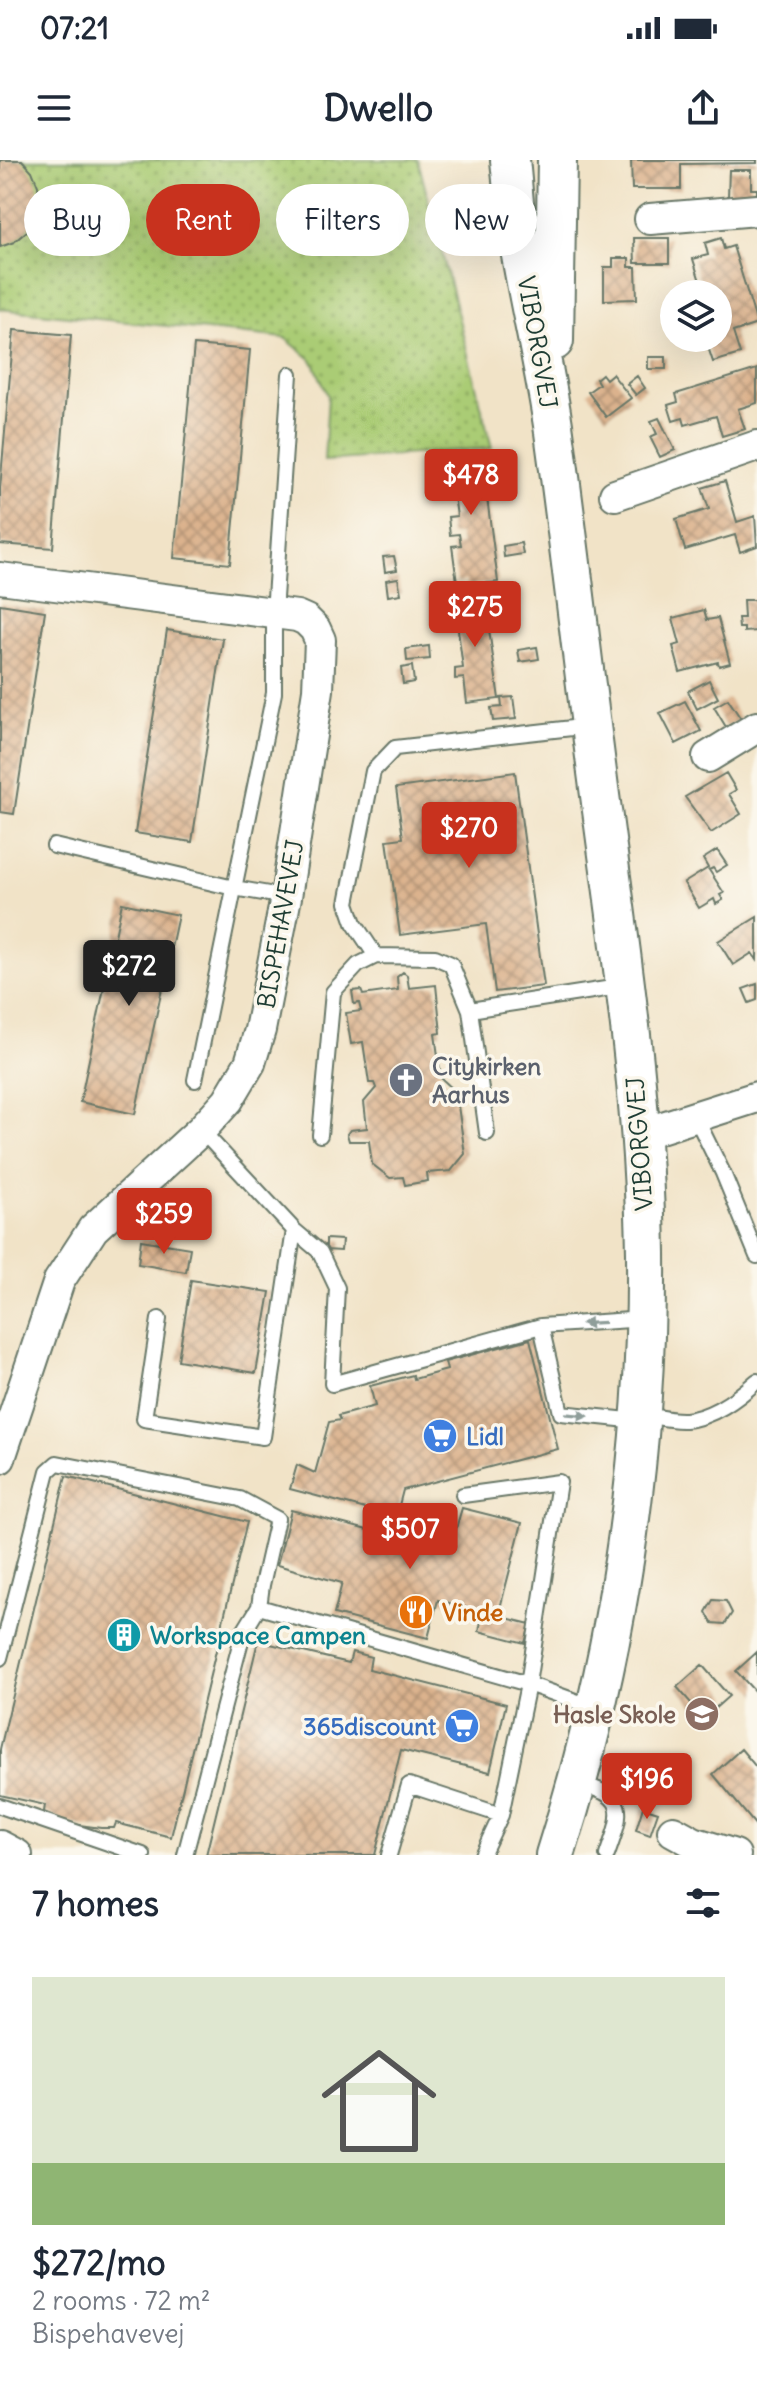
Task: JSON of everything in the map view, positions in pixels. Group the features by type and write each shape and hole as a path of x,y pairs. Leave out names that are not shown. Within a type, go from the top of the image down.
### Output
{"street":[{"name":"VIBORGVEJ","path":"510,160 518,236 553,428 625,986 641,1134 646,1253 640,1417 616,1614 578,1784 555,1855"},
{"name":"VIBORGVEJ","path":"553,428 557,160"},
{"path":"650,219 757,210"},
{"path":"615,495 757,446"},
{"name":"BISPEHAVEVEJ","path":"0,578 297,616 306,620 320,640 321,655 317,700 286,897 260,1030 250,1063 228,1100 201,1130 93,1229 59,1281 6,1422 0,1458"},
{"path":"708,757 757,727"},
{"path":"641,1134 757,1097"},
{"path":"673,1831 693,1842 735,1855"},
{"path":"0,1846 17,1855"}],"lane":[{"path":"195,1080 274,693 274,613 290,374"},
{"path":"376,956 354,923 347,903 373,771 395,748 591,726"},
{"path":"54,846 286,897"},
{"path":"320,1135 333,992 358,965 376,956 435,957 451,964 470,1010 487,1133"},
{"path":"470,1010 625,986"},
{"path":"696,1118 723,1173 757,1256"},
{"path":"201,1130 294,1230 320,1252 337,1288 332,1384 541,1326 645,1319"},
{"path":"159,1319 144,1419 263,1437 294,1230"},
{"path":"541,1326 561,1413 683,1421 728,1404 757,1381"},
{"path":"0,1658 48,1471 57,1463 240,1499 277,1519 259,1607 243,1633 185,1855"},
{"path":"463,1495 559,1482 528,1684 501,1815 482,1855"},
{"path":"259,1607 528,1684 596,1709"},
{"path":"578,1784 602,1789 615,1801 620,1819 607,1855"},
{"path":"389,1855 409,1785 501,1815"},
{"path":"0,1806 143,1855"}],"green space":[{"path":"0,160 418,160 425,187 425,256 443,256 492,448 324,461 328,396 313,361 285,338 0,309"}],"building":[{"path":"0,160 22,160 32,171 37,184 24,184 24,234 14,242 0,247"},
{"path":"631,160 757,160 757,163 681,164 681,189 632,189"},
{"path":"729,170 751,170 751,189 757,189 757,197 728,197"},
{"path":"634,238 669,238 669,263 635,263"},
{"path":"721,238 724,249 733,246 757,324 733,332 740,354 713,362 710,352 732,352 732,280 700,280 693,259 708,255 705,243"},
{"path":"613,258 629,258 629,267 636,267 637,299 604,300 604,267 613,267"},
{"path":"14,330 71,335 53,548 0,544 0,488"},
{"path":"194,345 250,350 230,564 174,558"},
{"path":"648,357 666,357 666,369 648,369"},
{"path":"757,369 757,403 738,409 745,429 722,436 716,416 685,425 683,418 673,421 668,405 678,402 676,394"},
{"path":"602,374 606,379 612,374 631,398 606,417 588,392 599,384 596,379"},
{"path":"637,376 645,388 636,395 627,384"},
{"path":"659,418 675,450 660,457 650,437 657,434 651,421"},
{"path":"491,449 493,466 483,467 498,582 466,586 466,581 457,582 452,546 461,545 459,534 450,535 448,517 457,516 453,489 441,491 438,470 454,469 453,463 444,464 443,457"},
{"path":"725,481 737,522 755,516 757,546 740,552 735,535 685,550 676,519 709,509 702,488"},
{"path":"521,543 523,554 504,557 503,546"},
{"path":"394,556 397,570 385,572 383,557"},
{"path":"398,578 401,594 388,596 386,580"},
{"path":"484,595 499,699 467,703 464,678 455,679 455,669 463,668 455,607 446,609 445,600"},
{"path":"743,600 757,600 757,631 744,632 744,628 739,628 738,618 744,618"},
{"path":"0,604 45,611 14,814 0,812"},
{"path":"704,610 707,620 718,618 730,663 719,666 718,662 680,672 673,646 680,644 673,618"},
{"path":"167,630 223,639 192,842 135,833"},
{"path":"429,646 430,659 407,661 406,649"},
{"path":"537,647 539,659 520,662 518,650"},
{"path":"412,666 414,682 403,684 401,668"},
{"path":"709,680 718,698 697,709 688,691"},
{"path":"513,697 516,719 493,721 491,708 502,707 501,698"},
{"path":"728,699 741,719 726,727 714,707"},
{"path":"685,701 701,731 676,744 660,713"},
{"path":"515,772 544,986 495,992 486,924 400,935 387,840 403,838 396,788"},
{"path":"726,773 736,790 729,794 741,814 711,833 685,797"},
{"path":"717,850 727,865 716,872 713,868 709,870 724,893 720,895 723,900 716,904 714,899 699,908 684,883 708,868 703,859"},
{"path":"122,903 178,915 135,1114 80,1102"},
{"path":"757,917 757,960 752,953 733,965 718,941"},
{"name":"Citykirken Aarhus","path":"403,972 407,975 409,988 436,985 441,1033 435,1034 441,1078 456,1092 465,1154 451,1171 427,1173 428,1181 405,1185 403,1177 390,1178 372,1164 369,1141 349,1141 347,1134 350,1130 367,1128 364,1102 376,1088 374,1083 369,1083 363,1042 351,1044 346,1013 361,1011 359,1003 354,1004 352,991 361,990 363,995 398,990 397,977"},
{"path":"757,984 757,1000 749,1003 743,989"},
{"path":"326,1239 342,1240 341,1251 326,1250"},
{"path":"141,1240 190,1248 186,1272 138,1264"},
{"path":"191,1280 270,1292 256,1373 178,1360"},
{"name":"Lidl","path":"530,1339 558,1449 403,1490 396,1517 290,1489 297,1465 315,1473 329,1422 340,1420 338,1416 375,1406 370,1386 447,1370 445,1362"},
{"name":"Workspace Campen","path":"66,1476 247,1522 171,1837 116,1823 114,1828 72,1824 44,1812 45,1805 0,1795 0,1749"},
{"path":"462,1508 522,1523 498,1616 530,1624 525,1643 479,1631 483,1612 438,1600 428,1638 334,1614 342,1583 277,1565 291,1510 436,1548 440,1535 453,1539"},
{"path":"713,1600 726,1601 732,1613 725,1624 712,1623 706,1612"},
{"path":"258,1641 349,1663 352,1652 371,1657 369,1669 506,1704 490,1772 401,1750 375,1855 206,1855"},
{"path":"757,1652 757,1694 736,1671"},
{"path":"702,1665 729,1696 704,1718 677,1687"},
{"path":"741,1749 757,1768 757,1827 713,1774"},
{"path":"643,1807 658,1812 650,1835 636,1830"}],"place":[{"name":"Citykirken Aarhus","path":"406,1080"},
{"name":"Lidl","path":"440,1436"},
{"name":"Vinde","path":"416,1612"},
{"name":"Workspace Campen","path":"124,1635"},
{"name":"Hasle Skole","path":"702,1714"},
{"name":"365discount","path":"462,1726"}]}
